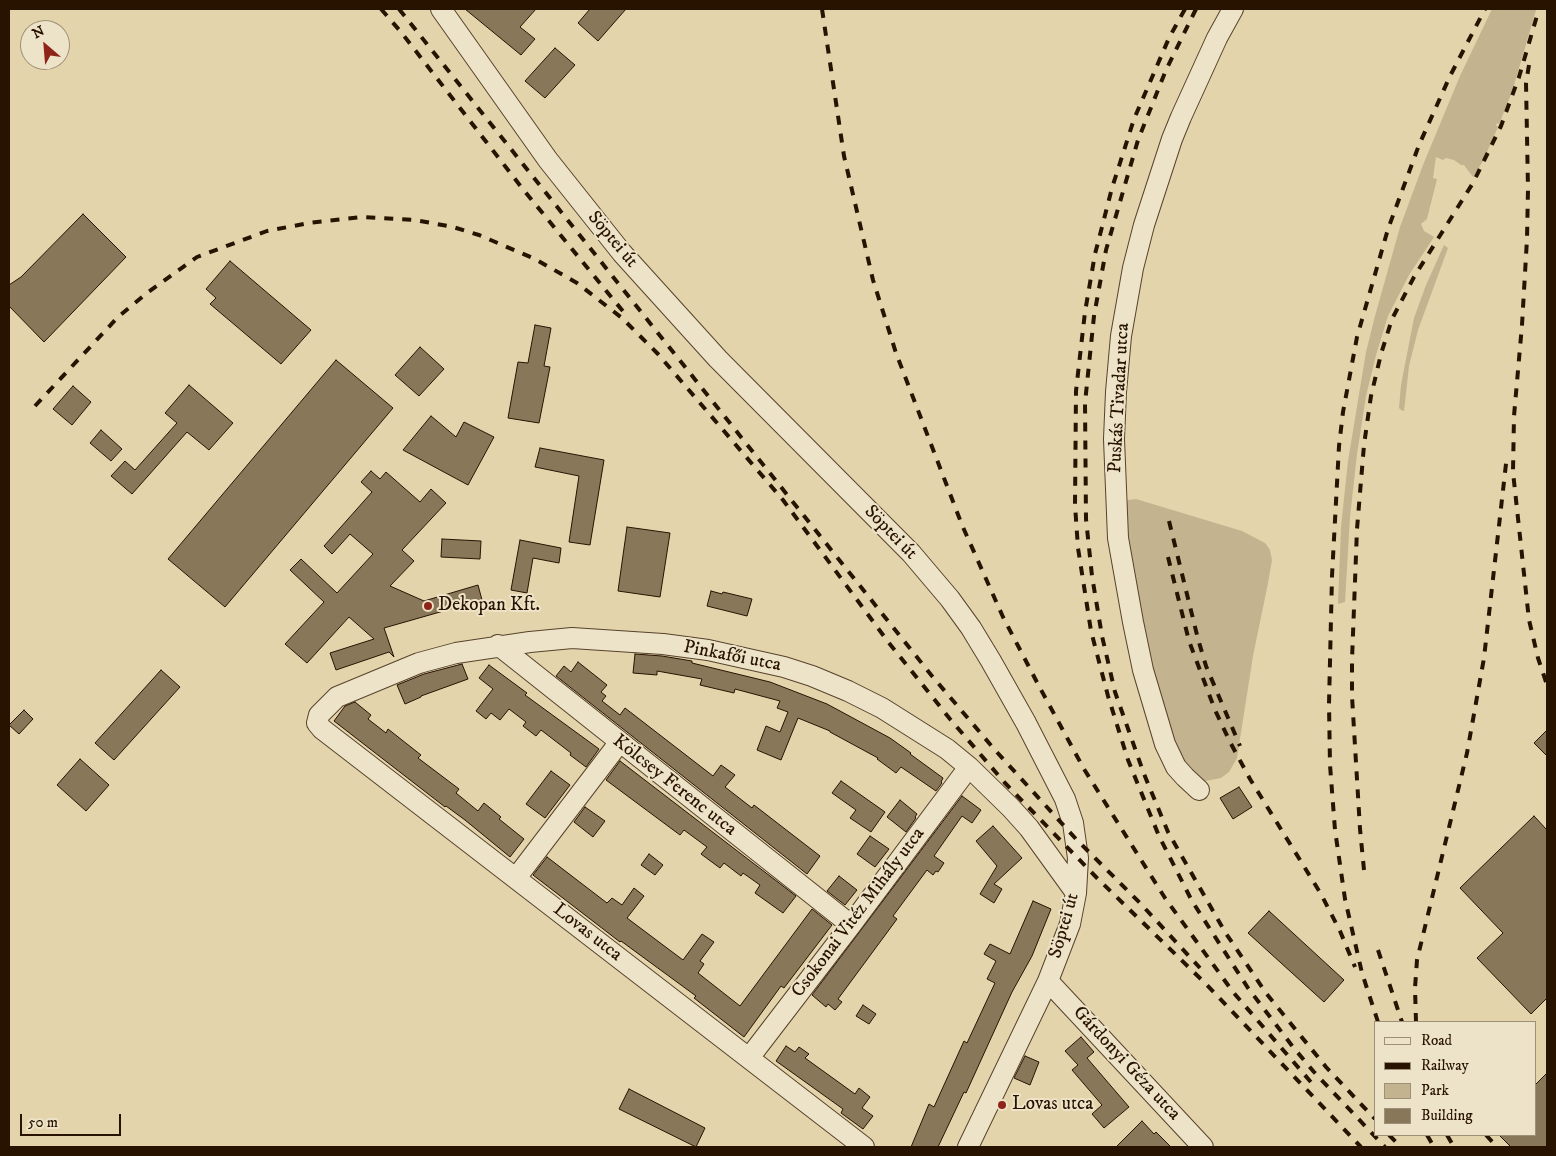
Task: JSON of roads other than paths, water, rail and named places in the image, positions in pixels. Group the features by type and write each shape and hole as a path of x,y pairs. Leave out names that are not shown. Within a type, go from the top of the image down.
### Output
{"street":[{"name":"Söptei út","path":"441,9 548,160 622,253 718,359 911,553 950,599 992,661 1065,799 1073,823 1078,858 1076,894 1070,924 1048,981 968,1147"},
{"name":"Puskás Tivadar utca","path":"1199,790 1185,778 1176,766 1165,744 1155,716 1135,632 1118,538 1114,440 1121,336 1144,225 1172,139 1217,38 1233,9"},
{"name":"Pinkafői utca","path":"319,715 337,697 419,662 498,645 572,638 653,644 708,650 784,667 848,691 882,708 947,749 996,792 1029,828 1076,894"},
{"name":"Kölcsey Ferenc utca","path":"498,645 619,743 851,925"},
{"name":"Lovas utca","path":"319,715 317,723 322,729 864,1147"},
{"path":"516,878 619,743"},
{"name":"Csokonai Vitéz Mihály utca","path":"749,1058 969,767"},
{"name":"Gárdonyi Géza utca","path":"1048,981 1203,1147"}],"railway":[{"path":"381,9 522,188 626,315"},
{"path":"399,9 932,676 995,750 1076,839 1140,903 1200,968"},
{"path":"822,9 844,156 873,280 896,353 962,525 1003,617 1084,769 1165,898 1233,992 1316,1088"},
{"path":"1185,9 1169,38 1134,119 1112,188 1095,254 1085,312 1076,391 1075,505 1078,548 1091,631 1108,696 1128,760 1159,836 1192,901 1248,988 1293,1047 1374,1135"},
{"path":"1196,9 1166,70 1138,140 1106,250 1094,316 1085,403 1086,519 1092,576 1102,636 1115,692 1144,774 1168,832 1225,932 1266,993 1326,1067 1374,1118"},
{"path":"1378,1021 1362,973 1345,899 1335,830 1330,765 1329,704 1332,576 1339,446 1343,412 1357,337 1388,229 1419,145 1450,76 1485,9"},
{"path":"1364,870 1352,696 1352,660 1357,529 1364,445 1371,396 1392,319 1414,277 1473,183 1501,126 1519,77 1539,9"},
{"path":"1529,65 1526,83 1527,239 1514,416 1513,472 1529,620 1547,685"},
{"path":"35,406 118,317 147,293 197,257 267,231 309,223 362,217 415,220 453,227 479,235 535,259 577,283 622,318 658,354 783,500 889,643 950,719 1005,783 1097,878 1207,985 1361,1147"},
{"path":"1416,1021 1415,988 1417,960 1467,753 1484,658 1507,455"},
{"path":"1169,521 1206,666 1240,746"},
{"path":"1168,557 1189,641 1215,710 1250,779 1321,894 1340,931 1355,967"},
{"path":"1378,950 1402,1021"},
{"path":"1375,1136 1385,1147"},
{"path":"1390,1136 1401,1147"},
{"path":"1428,1136 1434,1147"},
{"path":"1448,1136 1454,1147"},
{"path":"1487,1136 1497,1147"}],"place":[{"name":"Dekopan Kft.","path":"428,606"},
{"name":"Lovas utca","path":"1002,1105"}]}
